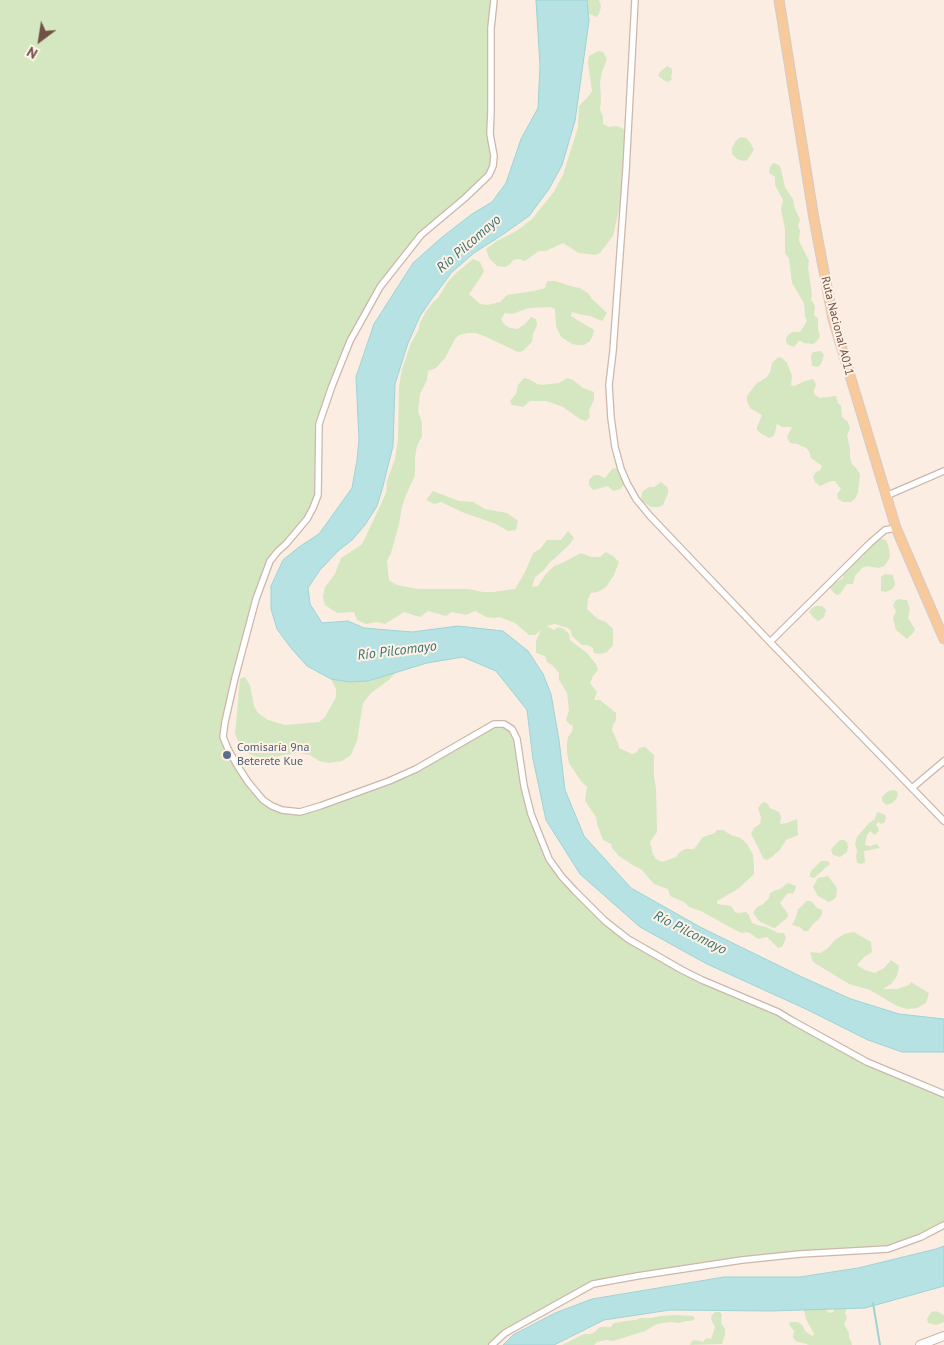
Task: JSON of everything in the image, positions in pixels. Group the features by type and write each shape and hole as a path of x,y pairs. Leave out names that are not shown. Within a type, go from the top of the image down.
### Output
{"main road":[{"name":"Ruta Nacional A011","path":"779,0 814,220 833,319 896,528 944,639"}],"street":[{"path":"494,0 491,28 490,134 494,156 493,166 489,175 421,235 380,287 350,341 319,424 318,495 307,519 270,561 256,599 224,722 223,737 236,765 263,800 282,810 300,812 389,781 416,769 494,724 504,724 512,729 517,739 524,786 531,814 549,859 574,891 605,921 628,939 682,970 778,1012 867,1062 944,1094"},
{"path":"635,0 626,170 610,385 611,418 615,447 621,470 636,499 645,510 944,821"},
{"path":"886,496 944,471"},
{"path":"770,642 884,530 896,528"},
{"path":"912,788 944,761"},
{"path":"492,1345 505,1333 593,1284 742,1260 800,1254 888,1249 921,1237 944,1225"},
{"path":"920,1345 944,1336"}],"green space":[{"path":"0,0 494,0 491,110 494,156 489,175 421,235 380,287 350,341 319,424 318,495 313,508 270,561 256,599 223,737 237,765 272,806 300,812 389,781 494,724 512,729 524,786 549,859 562,877 628,939 682,970 778,1012 844,1050 944,1094 944,1225 888,1249 800,1254 593,1284 505,1333 492,1345 0,1345"},
{"path":"585,0 599,0 601,7 596,17 588,13"},
{"path":"598,51 603,52 607,59 600,82 600,109 603,124 609,127 616,126 622,128 629,133 622,196 613,236 600,253 595,255 579,253 563,243 546,251 539,251 525,261 518,259 513,260 506,267 497,266 489,258 486,249 518,230 532,219 553,193 563,175 578,127 579,106 592,91 588,64 589,56"},
{"path":"667,66 672,69 672,79 668,82 658,76"},
{"path":"740,137 746,138 754,150 747,160 743,161 737,159 732,154 732,148"},
{"path":"773,163 779,165 781,169 785,187 793,199 800,219 798,226 800,231 799,241 809,261 811,300 815,307 814,315 818,319 820,336 813,344 799,341 794,347 786,342 789,334 800,332 807,321 804,303 792,283 789,259 785,253 785,229 781,210 783,200 775,185 775,177 769,173"},
{"path":"473,259 480,262 484,271 469,294 480,304 487,305 500,302 507,295 545,288 547,281 555,281 580,288 589,294 607,313 602,321 572,312 571,316 594,330 590,341 584,345 577,345 561,337 556,326 555,309 550,307 529,308 512,314 505,313 501,319 510,328 517,329 531,317 536,319 537,325 532,342 523,351 518,352 484,336 468,333 459,335 445,358 436,368 428,371 427,380 420,394 418,411 422,423 422,436 417,446 415,457 415,475 402,507 391,553 387,561 389,580 397,585 418,589 468,589 493,592 515,589 533,553 540,549 547,540 561,540 568,531 574,538 535,577 532,587 538,586 554,566 581,553 591,557 600,557 606,552 613,556 619,562 614,575 606,587 598,592 591,593 587,609 613,629 613,645 607,652 594,653 593,648 582,645 572,636 568,628 555,624 547,626 554,630 558,627 564,629 569,634 570,640 587,653 596,664 598,670 590,683 597,692 594,700 600,700 616,713 616,720 612,730 619,748 632,754 637,752 639,748 645,747 654,755 657,832 650,842 656,859 662,862 676,857 685,849 694,849 703,837 715,833 717,830 723,830 741,838 753,855 754,874 738,889 717,901 717,904 731,906 738,913 746,912 752,923 778,933 784,933 786,938 782,947 778,948 767,937 758,939 750,933 742,933 735,930 670,896 668,889 654,884 642,870 619,856 611,844 603,840 596,817 585,801 587,787 569,763 567,743 573,726 566,720 569,710 567,693 559,680 559,673 547,662 545,656 536,653 536,641 541,630 535,635 529,635 515,623 499,617 486,617 475,611 466,615 452,612 446,616 428,611 420,617 404,612 385,624 377,622 366,624 357,620 354,612 337,613 325,605 323,597 325,587 335,574 341,558 361,545 386,493 387,481 395,459 398,439 399,387 402,369 411,343 425,313 438,298 447,283"},
{"path":"821,351 824,355 821,364 818,367 812,366 811,356 813,352"},
{"path":"778,357 787,363 792,376 791,385 794,386 813,379 816,384 814,394 820,398 836,396 841,406 842,417 848,422 850,428 847,436 850,458 860,474 858,492 855,499 851,502 843,502 838,499 837,494 841,489 835,481 820,486 815,482 813,477 822,466 811,458 806,448 790,443 787,437 792,427 782,427 777,424 774,436 769,438 757,430 762,415 750,408 747,396 756,384 767,377 772,363"},
{"path":"524,378 542,385 559,383 567,378 583,388 594,392 594,400 589,410 590,417 586,421 580,419 563,407 546,401 530,401 523,407 512,405 510,401"},
{"path":"618,468 626,479 620,489 613,491 608,486 593,490 589,485 589,480 594,475 605,478 612,469"},
{"path":"661,482 668,488 668,493 663,505 651,507 642,501 643,491"},
{"path":"433,491 459,501 473,502 485,509 507,513 518,521 516,530 508,531 496,524 441,502 434,504 426,500"},
{"path":"878,539 886,540 889,548 890,557 884,566 879,568 867,566 862,568 855,576 853,584 847,584 840,594 837,595 833,592 830,588 831,585 843,578 844,572 852,567 852,562 857,558 863,557 864,551"},
{"path":"885,574 893,575 895,584 891,590 885,592 881,591 881,577"},
{"path":"899,599 907,600 910,609 908,618 915,629 907,639 896,630 893,618 896,611 893,606 895,601"},
{"path":"816,606 822,606 826,610 824,617 818,621 809,612"},
{"path":"396,672 389,680 371,693 363,703 357,741 351,755 342,761 329,763 319,761 310,755 297,753 267,758 253,756 242,749 235,734 240,679 245,677 250,685 254,706 258,713 268,720 285,725 319,722 325,717 336,697 336,689 331,679 349,682 368,681"},
{"path":"894,790 898,792 897,798 892,803 886,805 882,801 882,797 888,791"},
{"path":"763,802 779,812 781,817 780,824 797,819 798,835 786,840 779,851 767,860 762,856 751,834 754,828 760,824 761,817 758,808"},
{"path":"877,812 884,814 886,817 885,822 877,823 876,826 879,831 875,835 870,831 865,845 877,844 880,848 864,851 865,862 862,864 857,863 855,845 857,837 875,819"},
{"path":"840,840 847,842 848,847 847,852 840,857 833,855 831,850"},
{"path":"821,861 828,861 830,864 814,878 810,877 812,870"},
{"path":"828,876 837,888 836,897 829,902 818,896 813,887 818,878"},
{"path":"788,883 796,886 795,890 793,894 787,894 780,903 788,917 775,928 759,921 753,913 757,907 769,898 770,893"},
{"path":"806,901 812,902 817,908 822,910 822,914 808,931 804,931 800,927 792,925 798,909"},
{"path":"854,932 871,942 872,952 857,965 875,973 884,968 891,960 899,966 897,976 891,984 883,989 897,989 909,985 911,982 929,993 926,1003 917,1008 907,1009 897,1006 870,990 849,984 813,962 810,952 820,953 844,934"},
{"path":"815,1303 830,1313 833,1312 835,1307 848,1306 845,1313 847,1318 844,1324 852,1345 809,1345 797,1342 793,1338 794,1331 789,1325 790,1322 798,1322 806,1332 813,1336 814,1334 806,1319 804,1310 807,1305"},
{"path":"936,1311 944,1315 944,1322 936,1325 928,1323 927,1319 931,1312"},
{"path":"715,1312 720,1312 722,1315 721,1323 725,1329 725,1335 722,1344 690,1345 695,1340 703,1342 707,1338 711,1339 715,1327 711,1319"},
{"path":"675,1315 693,1316 695,1319 679,1323 657,1324 645,1331 613,1341 597,1342 594,1345 562,1345 584,1334 593,1333 600,1327 611,1327 614,1323"}],"water":[{"name":"Río Pilcomayo","path":"536,0 587,0 589,21 575,121 562,165 549,189 529,216 474,253 452,272 420,316 408,343 395,384 393,446 377,506 365,525 352,540 338,551 320,570 308,588 310,604 322,623 348,621 364,628 412,632 458,626 503,631 528,651 543,674 551,694 565,790 584,836 631,888 700,927 851,999 899,1014 944,1019 944,1052 902,1052 868,1040 808,1010 707,964 640,927 580,874 546,820 533,759 527,710 496,671 463,657 427,663 368,681 349,682 331,679 307,666 277,629 271,609 271,586 283,560 319,534 352,488 359,439 356,377 374,324 413,263 472,214 492,202 506,183 521,139 538,108 540,66"},
{"path":"944,1246 944,1286 865,1308 771,1311 670,1310 604,1320 554,1345 503,1345 513,1335 555,1313 592,1299 724,1277 800,1277 858,1268"}],"waterway":[{"path":"873,1303 880,1345"}],"place":[{"name":"Comisaría 9na Beterete Kue","path":"227,755"}]}
